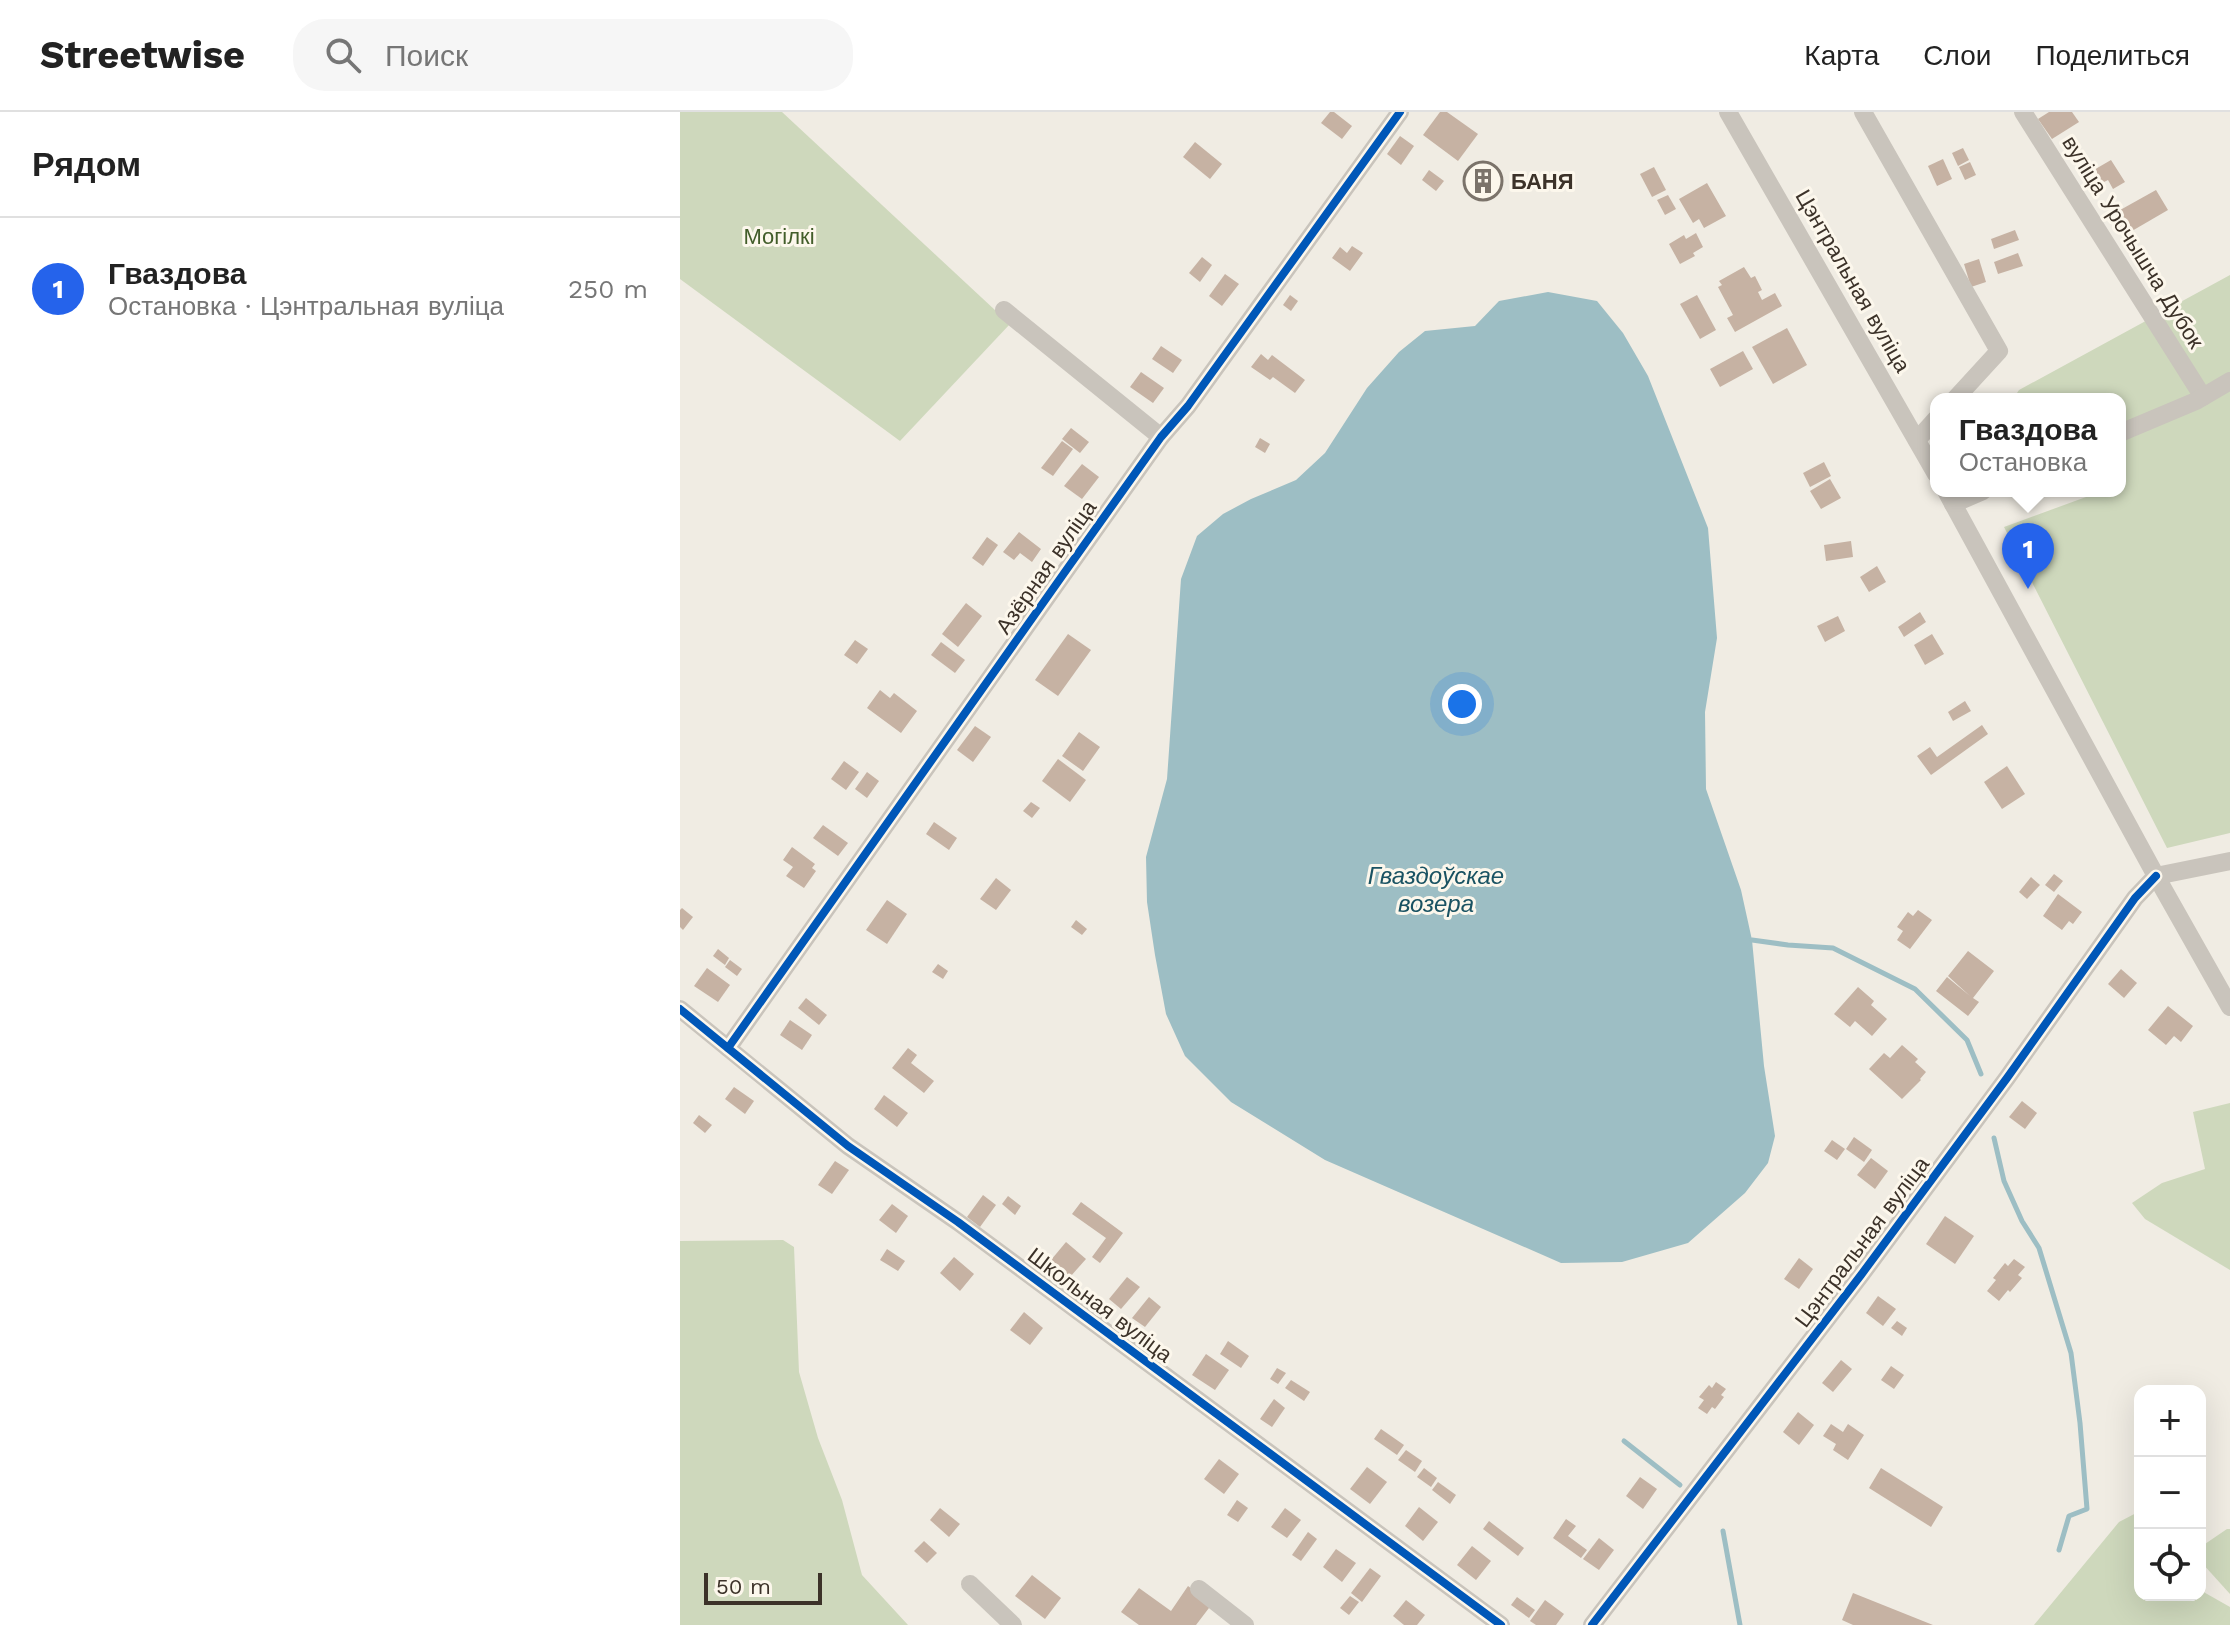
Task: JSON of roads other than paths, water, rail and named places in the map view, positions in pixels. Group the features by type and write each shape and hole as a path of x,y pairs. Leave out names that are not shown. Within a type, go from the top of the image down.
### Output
{"street":[{"name":"Азёрная вуліца","path":"728,1048 1161,437 1188,406 1400,112"},
{"name":"Цэнтральная вуліца","path":"1728,112 1930,463"},
{"path":"1863,112 1999,351 1960,393"},
{"name":"вуліца Урочышча Дубок","path":"2023,112 2203,397"},
{"path":"1004,310 1161,437"},
{"path":"2126,430 2203,397 2230,381"},
{"path":"1917,440 1930,426"},
{"path":"1949,497 2230,1007"},
{"path":"2156,876 2230,861"},
{"name":"Цэнтральная вуліца","path":"1592,1625 1861,1275 2135,898 2156,876"},
{"name":"Школьная вуліца","path":"680,1009 848,1146 958,1222 1501,1625"},
{"path":"970,1584 1013,1625"},
{"path":"1199,1589 1245,1625"}],"water":[{"name":"Гваздоўскае возера","path":"1548,292 1597,301 1623,333 1648,376 1708,528 1717,638 1705,712 1706,789 1741,890 1752,940 1764,1066 1775,1136 1768,1163 1745,1193 1688,1243 1622,1262 1561,1263 1325,1160 1231,1102 1185,1056 1166,1014 1147,902 1146,857 1167,779 1181,579 1197,536 1223,514 1296,480 1325,453 1367,388 1399,352 1425,331 1475,326 1499,301"}],"waterway":[{"path":"1752,940 1833,948 1915,989 1967,1040 1981,1074"},
{"path":"1994,1138 2004,1181 2022,1221 2039,1248 2071,1353 2087,1509 2069,1516 2059,1550"},
{"path":"1624,1441 1680,1485"},
{"path":"1723,1531 1740,1625"}],"place":[{"name":"БАНЯ","path":"1483,181"},
{"name":"Гваздова","path":"2028,589"}],"park label":[{"name":"Могілкі","path":"779,236"}]}
